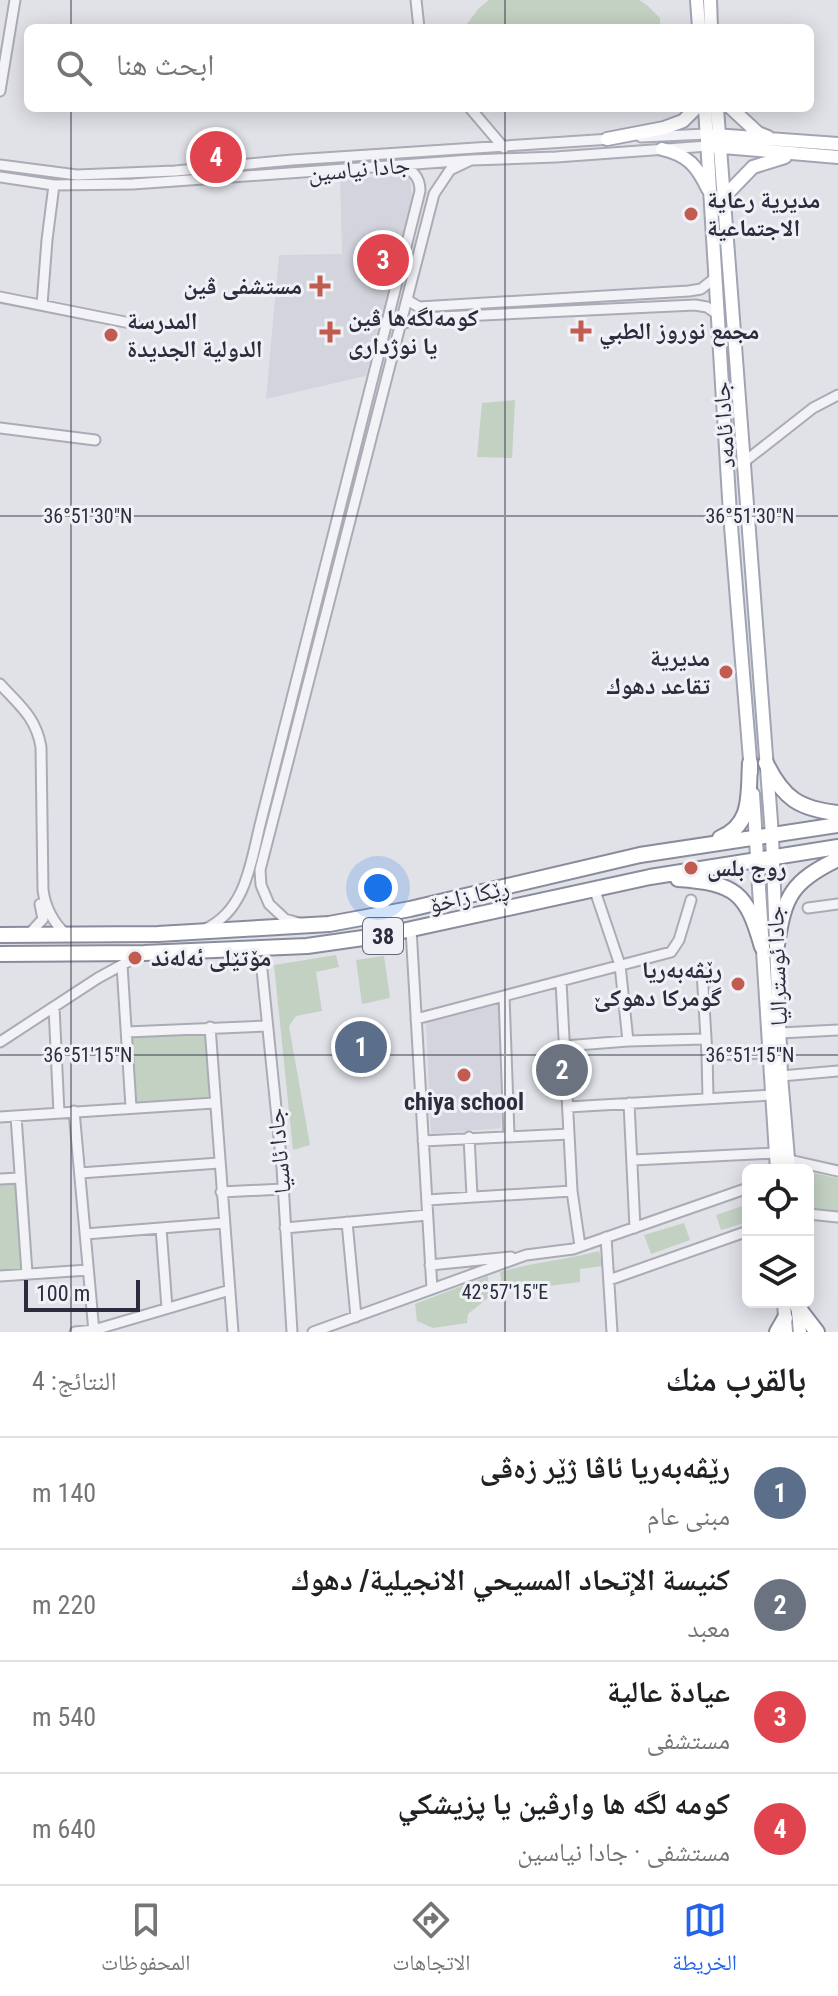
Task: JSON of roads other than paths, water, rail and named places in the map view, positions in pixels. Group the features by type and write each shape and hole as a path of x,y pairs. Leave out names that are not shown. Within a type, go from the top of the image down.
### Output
{"highway":[{"path":"692,847 725,836 742,824 750,763"},
{"path":"766,763 783,791 799,805 838,813"},
{"name":"ڕێکا زاخۆ","path":"0,935 200,931 306,925 410,909 640,855 838,825"},
{"name":"ڕێکا زاخۆ","path":"0,954 144,953 286,947 384,935 650,877 838,847"},
{"path":"770,946 784,906 795,886 812,872 838,859"},
{"path":"650,877 704,882 733,891 748,904 770,946"},
{"path":"797,1308 817,1332"},
{"path":"777,1332 785,1325"}],"main road":[{"path":"697,0 699,24"},
{"path":"710,0 711,24"},
{"path":"607,139 664,128 683,121 692,112"},
{"name":"جادا ئامەد","path":"706,112 713,141 744,462 772,835 766,858"},
{"path":"713,141 717,112"},
{"path":"735,112 758,133 774,140"},
{"path":"713,141 774,140 838,144"},
{"path":"713,141 797,155 838,157"},
{"path":"662,149 688,158 717,196 753,167 797,155"},
{"name":"جادا ئامەد","path":"717,196 717,314 750,763 756,837 766,858"},
{"name":"جادا ئوسترالیا","path":"766,858 770,946 780,1033 789,1164"},
{"name":"جادا ئوسترالیا","path":"770,946 767,1053 777,1164"},
{"path":"794,1308 800,1332"}],"street":[{"path":"0,88 5,31 15,0"},
{"path":"416,0 419,24"},
{"path":"473,112 502,146 507,158"},
{"name":"جادا نیاسین","path":"0,165 77,175 175,171 607,139 713,141"},
{"name":"جادا نیاسین","path":"1,178 54,185 133,184 662,149 713,141"},
{"path":"200,931 217,924 230,912 240,896 266,823 307,691 436,188 450,170 471,160"},
{"path":"306,925 285,919 269,904 261,885 260,870 266,823 295,685 420,185 409,169 400,166"},
{"path":"420,185 431,181 436,188"},
{"path":"42,305 54,185"},
{"path":"401,324 420,312 701,289 715,278"},
{"path":"701,289 707,297 701,305"},
{"path":"0,297 135,324"},
{"path":"407,300 420,312 701,305 717,314"},
{"path":"378,361 390,364"},
{"path":"744,462 813,408 836,398"},
{"path":"0,428 95,440"},
{"path":"345,492 357,495"},
{"path":"327,558 340,560"},
{"path":"0,684 25,707 39,730 43,890 54,920 66,934"},
{"path":"295,685 307,691"},
{"path":"0,693 20,711 34,734 37,751 38,893 44,914 41,922 28,935"},
{"path":"594,888 620,965 628,1041"},
{"path":"416,1019 671,952 679,940 691,900"},
{"path":"808,908 838,904"},
{"path":"41,922 50,925 54,920"},
{"path":"411,929 432,1289"},
{"path":"262,970 268,957 286,947"},
{"path":"239,949 255,959 262,970"},
{"path":"91,953 101,963 98,978"},
{"path":"0,1042 98,978 144,953"},
{"path":"122,965 131,1107"},
{"name":"جادا ئاسيا","path":"262,970 283,1189 292,1332"},
{"path":"702,971 708,1098"},
{"path":"561,981 572,1191 580,1246"},
{"path":"504,996 509,1135"},
{"path":"54,1007 59,1113"},
{"path":"127,1032 267,1026"},
{"path":"210,1027 233,1332"},
{"path":"780,1033 838,1030"},
{"path":"564,1046 706,1039"},
{"path":"707,1055 767,1053"},
{"path":"781,1076 838,1071"},
{"path":"568,1107 772,1095"},
{"path":"0,1117 214,1103"},
{"path":"629,1103 635,1228"},
{"path":"74,1111 94,1331"},
{"path":"16,1116 27,1273"},
{"path":"423,1141 569,1134"},
{"path":"469,1137 472,1196"},
{"path":"633,1160 776,1153"},
{"path":"80,1173 219,1163"},
{"path":"814,1168 838,1171"},
{"path":"0,1179 20,1178"},
{"path":"221,1192 283,1189"},
{"path":"430,1265 573,1249 742,1190"},
{"path":"427,1200 572,1191"},
{"path":"285,1228 427,1215"},
{"path":"814,1215 838,1217"},
{"path":"347,1222 356,1317"},
{"path":"85,1234 224,1223"},
{"path":"161,1228 167,1308"},
{"path":"609,1280 742,1233"},
{"path":"606,1237 612,1332"},
{"path":"313,1332 526,1255"},
{"path":"0,1276 88,1270"},
{"path":"75,1332 94,1331 230,1290"}],"place":[{"name":"كومه لگه ها وارڤين يا پزيشكي","path":"216,157"},
{"name":"مديرية رعاية الاجتماعية","path":"691,214"},
{"name":"عيادة عالية","path":"383,260"},
{"name":"مستشفى ڤين","path":"320,286"},
{"name":"مجمع نوروز الطبي","path":"581,331"},
{"name":"کومەلگەها ڤین یا نوژداری","path":"330,332"},
{"name":"المدرسة الدولية الجديدة","path":"111,335"},
{"name":"مديرية تقاعد دهوك","path":"726,672"},
{"name":"روج بلس","path":"691,868"},
{"name":"مۆتێلی ئەلەند","path":"135,958"},
{"name":"رێڤه‌به‌ریا گومركا دهوكێ","path":"738,984"},
{"name":"رێڤەبەریا ئاڤا ژێر زەڤی","path":"361,1047"},
{"name":"كنيسة الإتحاد المسيحي الانجيلية/ دهوك","path":"562,1070"},
{"name":"chiya school","path":"464,1075"}]}
